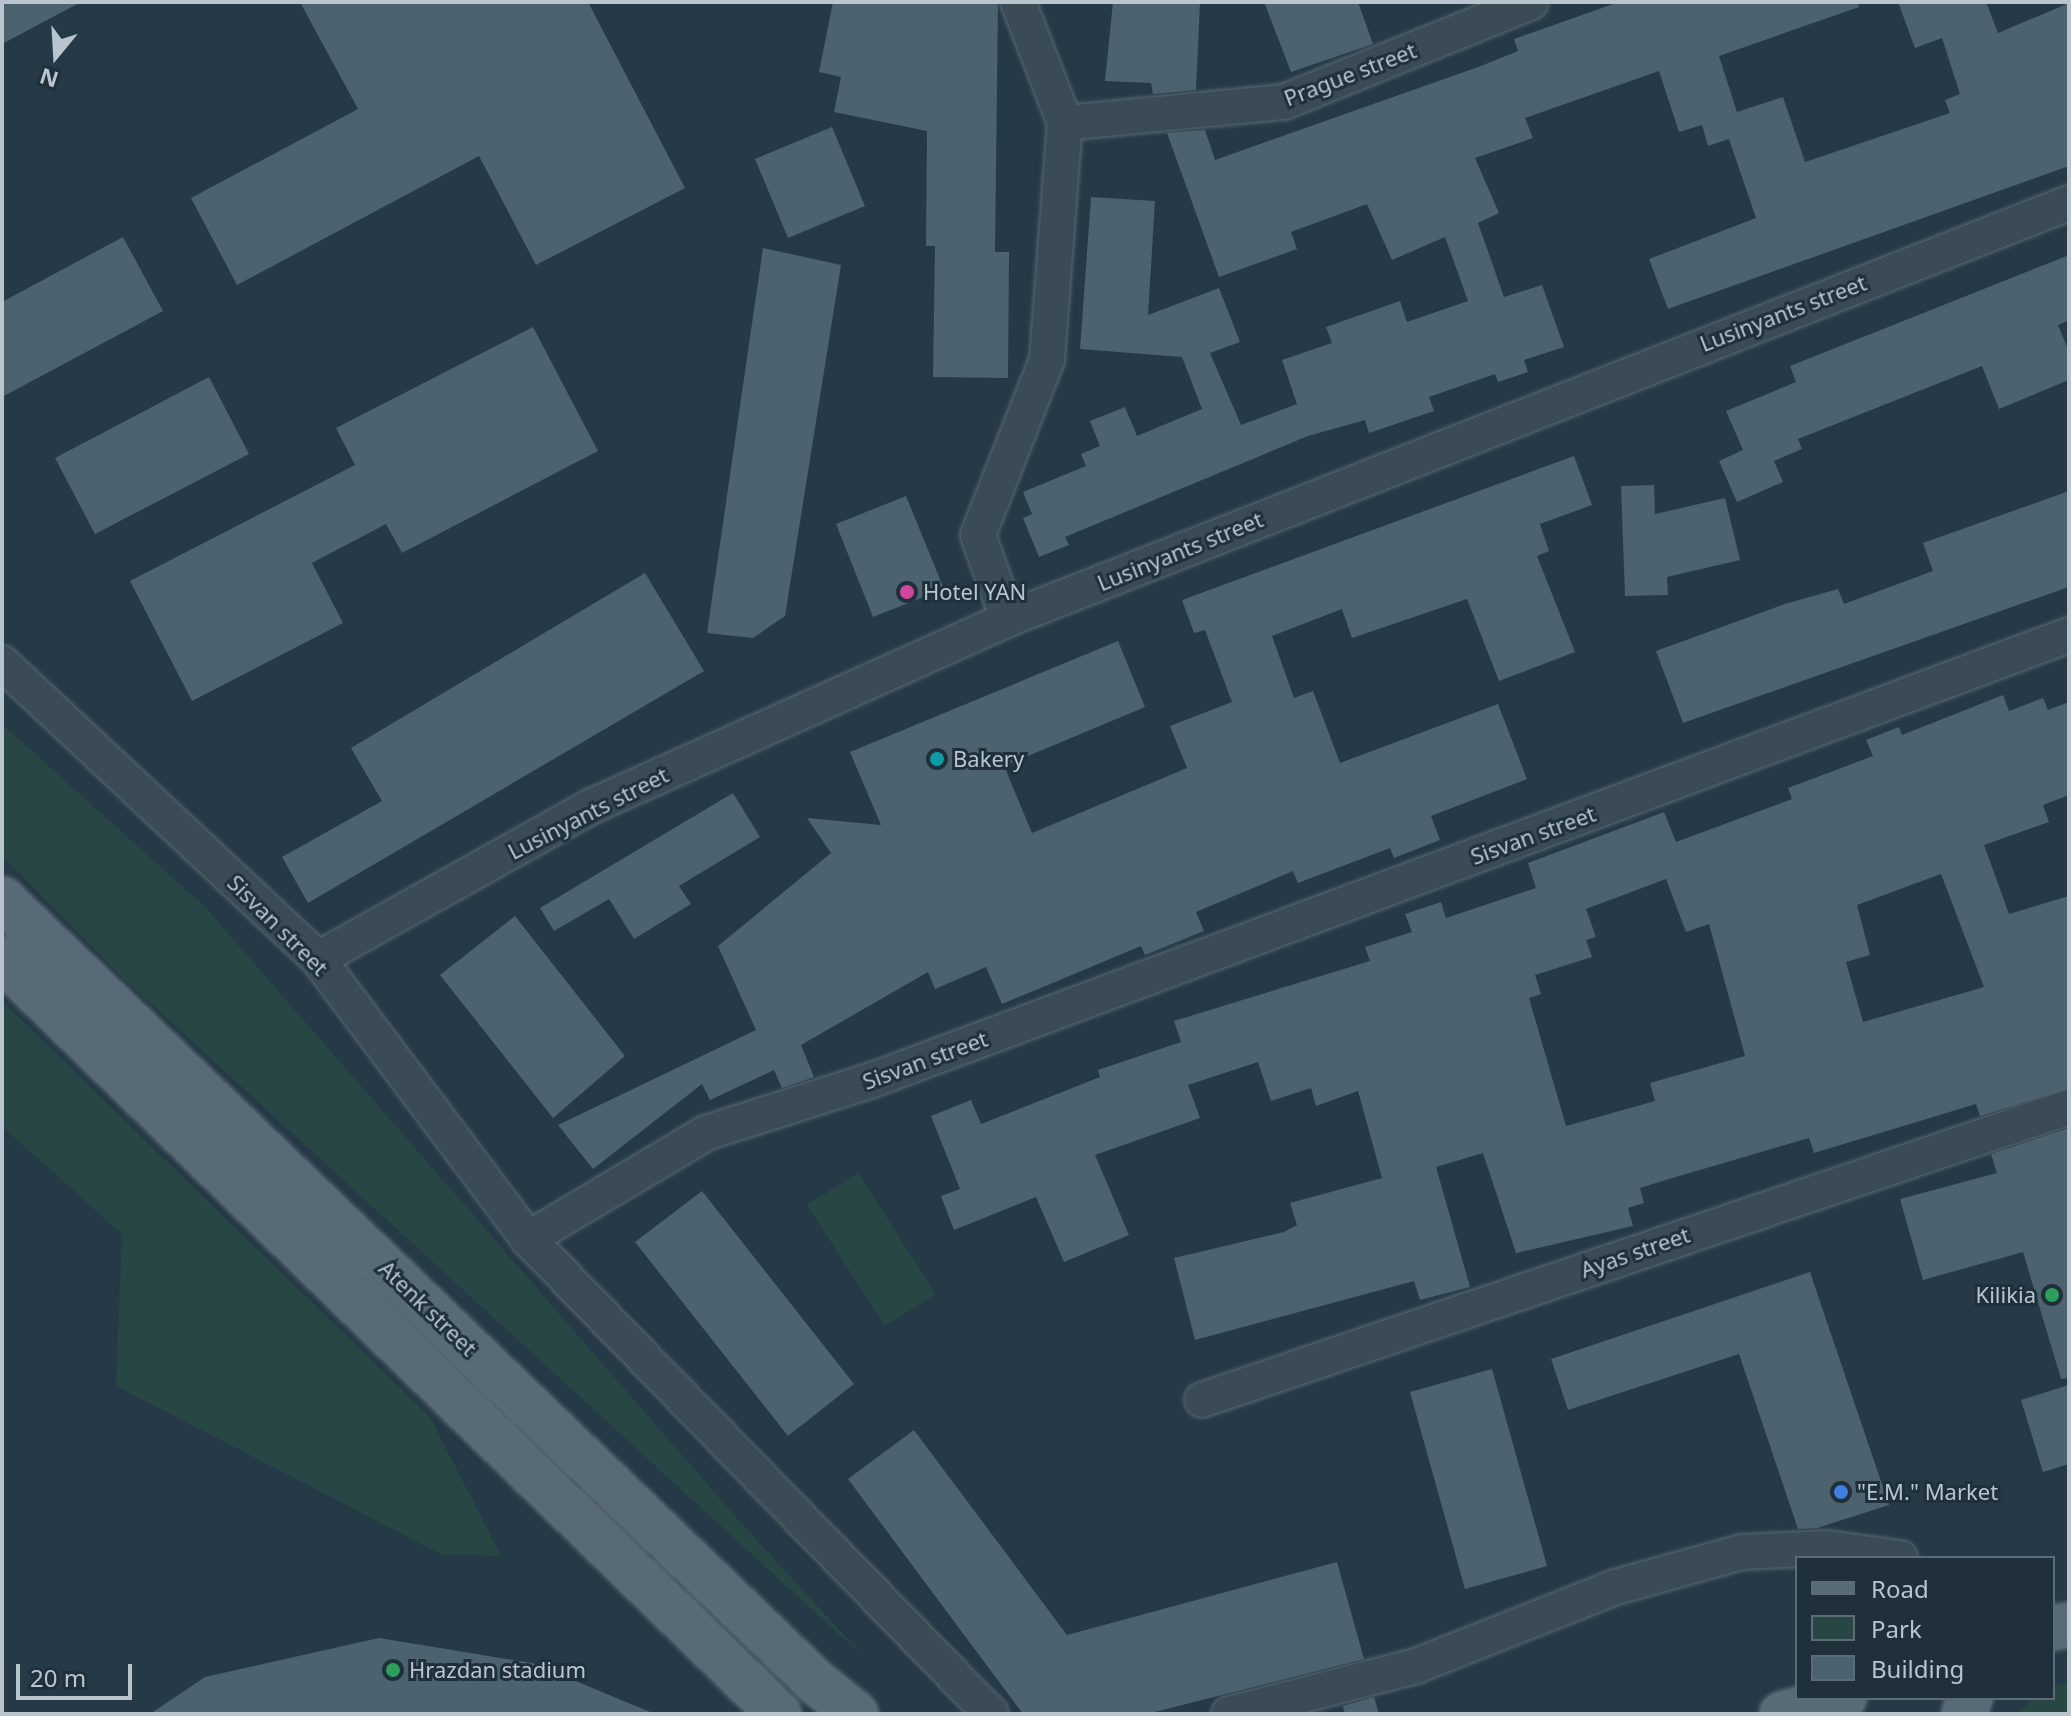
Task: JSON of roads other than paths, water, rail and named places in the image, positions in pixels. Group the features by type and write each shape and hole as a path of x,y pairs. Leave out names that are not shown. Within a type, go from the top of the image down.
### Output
{"main road":[{"name":"Atenk street","path":"2,899 816,1682 856,1714"},
{"path":"2,959 779,1714"},
{"path":"1782,1714 1836,1700"}],"street":[{"path":"1008,619 978,535 1047,360 1065,123 1018,2"},
{"name":"Prague street","path":"1065,123 1284,102 1531,2"},
{"name":"Lusinyants street","path":"318,959 590,807 1008,619 2069,203"},
{"name":"Sisvan street","path":"2,663 318,959 528,1239 706,1133 875,1079 2069,635"},
{"name":"Ayas street","path":"1202,1400 2069,1107"},
{"path":"528,1239 991,1714"},
{"path":"1229,1714 1416,1666 1616,1587 1742,1552 1827,1548 1885,1556"}],"place":[{"name":"Hotel YAN","path":"907,592"},
{"name":"Bakery","path":"937,759"},
{"name":"Kilikia","path":"2052,1295"},
{"name":"\"E.M.\" Market","path":"1841,1492"},
{"name":"Hrazdan stadium","path":"393,1670"}]}
